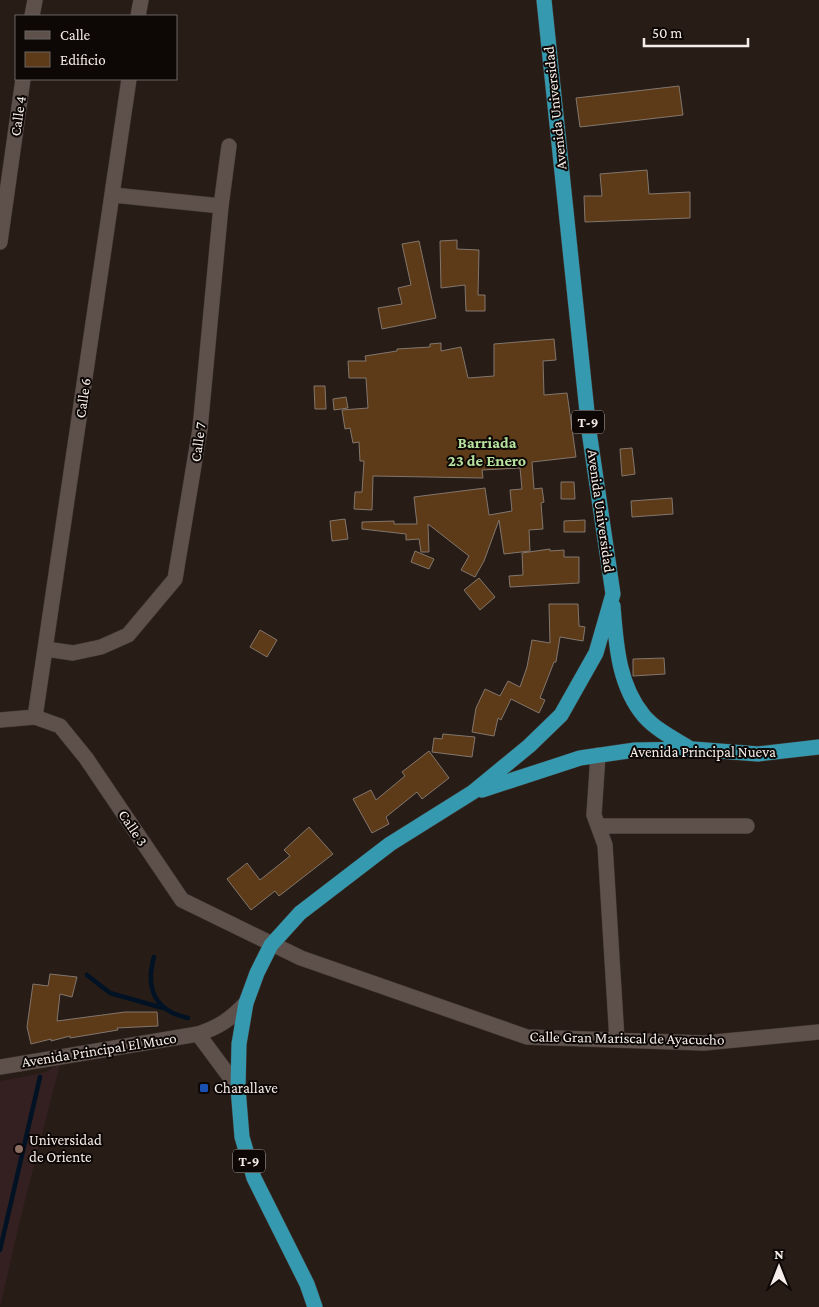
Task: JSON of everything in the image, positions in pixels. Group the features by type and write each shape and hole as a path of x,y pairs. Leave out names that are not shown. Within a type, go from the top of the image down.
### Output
{"highway":[{"name":"Avenida Universidad","path":"473,792 529,746 561,715 596,653 612,594 589,431 544,0"},
{"name":"T-9","path":"612,594 620,666 634,702 645,717 665,733 693,749"},
{"name":"Avenida Principal Nueva","path":"473,792 580,758 635,750 693,749 758,754 819,747"},
{"name":"T-9","path":"315,1307 307,1284 254,1178 242,1137 238,1088 239,1044 246,1003 256,973 271,945 300,913 390,844 473,792"}],"street":[{"path":"32,15 34,0"},
{"path":"138,15 141,0"},
{"name":"Calle 4","path":"0,242 23,80"},
{"name":"Calle 6","path":"35,717 129,80"},
{"name":"Calle 7","path":"46,649 73,653 101,646 128,635 175,579 200,429 221,206 229,146"},
{"path":"113,195 221,206"},
{"name":"Calle 3","path":"0,720 35,717 60,726 86,758 182,900 271,945"},
{"path":"598,755 594,815 605,845 617,1040"},
{"path":"598,826 747,826"},
{"name":"Calle Gran Mariscal de Ayacucho","path":"271,945 347,975 527,1037 704,1043 819,1032"},
{"name":"Avenida Principal El Muco","path":"0,1067 198,1034 216,1028 233,1017 246,1003"},
{"path":"198,1034 238,1088"}],"shaded area":[{"name":"Universidad de Oriente","path":"60,1064 0,1307 0,1081 43,1073"}],"building":[{"path":"679,86 683,115 580,127 576,98"},
{"path":"647,170 649,194 690,192 690,218 585,222 584,196 602,196 600,174"},
{"path":"457,240 457,249 479,250 478,295 485,295 485,311 466,311 465,285 441,288 440,241"},
{"path":"419,241 436,318 382,329 378,308 402,304 398,288 411,285 402,244"},
{"path":"554,339 556,360 543,361 544,395 567,393 576,457 532,462 534,489 542,488 544,502 541,503 543,529 529,530 530,551 504,554 499,520 484,561 475,577 461,570 469,556 428,524 429,552 421,552 419,539 406,540 406,534 362,529 362,522 394,521 394,524 417,524 414,497 485,488 489,515 512,511 510,490 522,489 520,468 482,470 483,478 373,476 372,510 354,509 355,492 362,492 364,461 360,461 359,442 353,443 350,428 345,429 342,410 368,408 366,378 349,378 348,361 366,361 365,356 397,351 397,349 430,347 430,344 441,343 441,351 461,347 468,378 494,376 494,344"},
{"path":"314,386 325,386 326,409 315,409"},
{"path":"346,397 348,408 334,410 333,399"},
{"path":"632,448 635,474 622,476 620,449"},
{"path":"561,482 574,482 575,499 561,499"},
{"path":"672,498 673,514 632,517 631,501"},
{"path":"345,519 348,539 332,541 330,521"},
{"path":"585,520 585,532 564,532 564,521"},
{"path":"550,549 550,551 564,550 564,557 579,557 579,583 510,587 509,576 523,575 522,553"},
{"path":"415,551 434,559 429,569 411,562"},
{"path":"479,578 495,597 480,610 464,590"},
{"path":"549,604 578,604 579,626 585,627 583,641 560,637 556,662 554,662 540,698 545,700 539,713 511,699 501,720 498,718 494,736 472,732 476,708 485,689 500,696 508,681 520,687 527,667 532,640 550,643"},
{"path":"260,630 277,640 267,657 250,647"},
{"path":"664,658 665,674 633,676 633,659"},
{"path":"443,734 475,737 472,757 432,752 434,738 442,739"},
{"path":"429,751 449,778 422,799 417,792 386,817 389,824 372,833 353,799 371,790 376,800 405,776 402,772"},
{"path":"309,827 333,854 279,896 275,891 251,910 227,879 247,863 260,880 290,856 284,850"},
{"path":"50,974 77,977 72,997 60,994 57,1021 125,1012 157,1012 158,1026 117,1028 118,1030 70,1038 70,1036 51,1041 51,1039 31,1044 27,1027 33,984 48,986"}],"waterway":[{"path":"154,957 151,979 155,997 168,1010 188,1018"},
{"path":"87,975 110,993 163,1008"},
{"path":"0,1250 40,1077"}],"place":[{"name":"Charallave","path":"204,1088"},
{"name":"Universidad de Oriente","path":"19,1149"}],"district":[{"name":"Barriada 23 de Enero","path":"487,451"}]}
